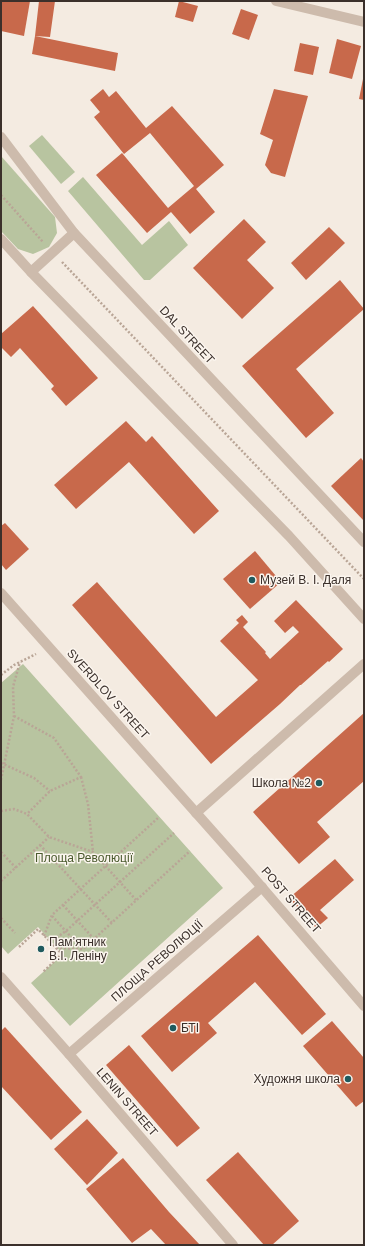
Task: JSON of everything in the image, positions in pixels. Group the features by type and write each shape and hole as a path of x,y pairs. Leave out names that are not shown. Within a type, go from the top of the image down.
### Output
{"street":[{"path":"276,1 364,22"},
{"name":"DAL STREET","path":"1,137 74,233 364,542"},
{"path":"31,272 74,233"},
{"path":"1,239 31,272 290,536 364,619"},
{"name":"SVERDLOV STREET","path":"1,593 196,813"},
{"path":"196,813 364,664"},
{"name":"POST STREET","path":"196,813 364,1006"},
{"name":"ПЛОЩА РЕВОЛЮЦІЇ","path":"69,1054 262,887"},
{"name":"LENIN STREET","path":"2,980 69,1054 233,1245"}],"path":[{"path":"1,195 53,252 364,579"},
{"path":"1,676 14,665 49,648"},
{"path":"1,780 3,764 14,716 13,687 20,662"},
{"path":"14,716 54,738 81,777 88,804 93,852"},
{"path":"3,764 34,778 50,791"},
{"path":"27,814 50,791 81,777"},
{"path":"1,810 14,809 27,814 49,837 93,852 136,900"},
{"path":"44,936 52,916 159,817"},
{"path":"50,942 78,921 174,833"},
{"path":"1,881 49,837"},
{"path":"40,845 112,923"},
{"path":"56,948 83,949 190,851"},
{"path":"1,852 16,868"},
{"path":"63,905 94,939"},
{"path":"52,916 83,949"},
{"path":"1,918 15,933"},
{"path":"19,946 38,929 62,954 43,972"}],"green space":[{"path":"42,135 75,172 61,184 29,146"},
{"path":"1,156 55,217 57,233 49,247 33,254 18,249 1,231"},
{"path":"83,177 142,245 169,221 188,245 150,280 144,280 68,191"},
{"name":"Площа Революції","path":"23,664 223,888 70,1026 31,983 63,954 38,927 8,954 1,946 1,683"}],"building":[{"path":"1,1 30,1 24,36 1,31"},
{"path":"39,1 55,1 50,37 35,36"},
{"path":"179,1 198,6 193,22 175,17"},
{"path":"241,9 258,15 249,40 232,34"},
{"path":"35,36 118,53 115,71 32,54"},
{"path":"337,39 361,46 352,79 329,73"},
{"path":"300,43 319,47 313,75 294,71"},
{"path":"363,79 364,80 364,100 359,99"},
{"path":"103,89 109,97 116,91 146,128 172,106 224,165 196,189 215,212 190,234 171,212 147,233 96,175 122,153 168,208 194,186 150,133 124,154 94,117 100,112 90,100"},
{"path":"274,89 308,96 285,177 271,173 265,165 273,140 260,134"},
{"path":"244,219 266,242 247,260 274,288 242,319 193,268"},
{"path":"329,227 345,243 306,280 291,263"},
{"path":"340,280 364,309 296,369 334,413 306,438 242,366"},
{"path":"33,306 98,378 66,406 51,389 54,386 20,348 11,357 1,347 1,334"},
{"path":"126,421 146,442 152,436 219,511 194,534 129,462 76,509 54,485"},
{"path":"361,458 364,462 364,521 331,486"},
{"path":"5,523 29,549 6,570 1,564 1,526"},
{"path":"255,551 281,582 250,609 223,579"},
{"path":"97,582 216,717 258,680 220,641 239,623 236,620 242,615 248,622 243,627 266,652 265,653 270,659 299,632 293,626 285,633 274,621 296,600 343,649 211,764 72,605"},
{"path":"364,713 364,781 317,822 330,837 299,864 253,812"},
{"path":"335,859 354,880 320,910 328,918 316,928 289,898"},
{"path":"258,935 326,1014 302,1035 255,982 208,1023 217,1033 172,1072 141,1036"},
{"name":"Художня школа","path":"332,1021 364,1058 364,1101 356,1107 303,1046"},
{"path":"5,1027 82,1112 51,1140 1,1086 1,1031"},
{"path":"129,1045 200,1128 177,1147 106,1065"},
{"path":"87,1119 118,1153 87,1185 54,1149"},
{"path":"238,1152 299,1221 272,1245 264,1245 206,1180"},
{"path":"123,1158 169,1212 200,1245 166,1245 151,1229 132,1243 86,1189"}],"place":[{"name":"Музей В. І. Даля","path":"252,580"},
{"name":"Школа №2","path":"319,783"},
{"name":"Пам’ятник В.І. Леніну","path":"41,949"},
{"name":"БТІ","path":"173,1028"},
{"name":"Художня школа","path":"348,1079"}]}
